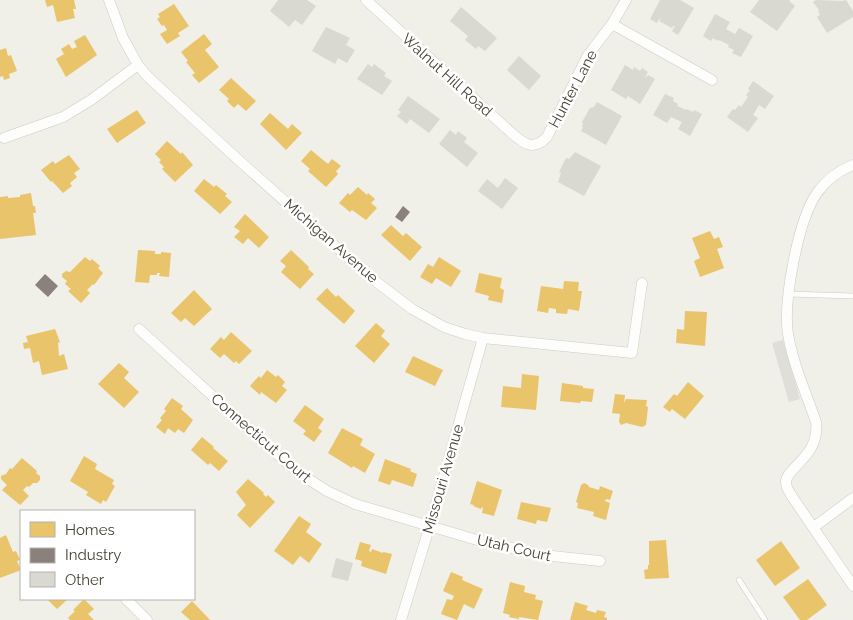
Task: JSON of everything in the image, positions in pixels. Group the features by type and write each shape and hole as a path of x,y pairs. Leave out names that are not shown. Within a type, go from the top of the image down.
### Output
{"street":[{"name":"Michigan Avenue","path":"109,0 122,38 138,65 148,76 370,277 412,309 444,327 483,338 632,353 642,283"},
{"name":"Walnut Hill Road","path":"366,0 506,128 521,141 531,145"},
{"name":"Hunter Lane","path":"531,145 540,144 547,137 588,55 612,24 626,0"},
{"path":"612,24 712,80"},
{"path":"4,138 63,117 91,100 138,65"},
{"path":"853,165 833,176 824,184 810,204 799,239 787,312 789,335 794,358 816,422 817,432 811,451 788,475 786,480 788,490 853,586"},
{"name":"Connecticut Court","path":"139,329 273,451 313,483 355,504 430,525"},
{"name":"Missouri Avenue","path":"401,620 483,338"},
{"path":"814,527 853,498"},
{"name":"Utah Court","path":"430,525 477,540 525,552 553,557 600,561"},
{"path":"127,600 147,620"}],"lane":[{"path":"789,294 853,296"},
{"path":"739,580 765,620"}],"shaded area":[{"path":"783,340 800,399 789,402 772,343"}],"building: Homes":[{"path":"45,0 74,0 75,18 57,22 53,5 47,7"},
{"path":"174,4 189,26 178,33 180,36 167,44 160,34 167,30 157,19 160,17 158,14"},
{"path":"204,34 212,44 205,50 219,67 199,83 192,75 195,73 181,52"},
{"path":"85,35 97,55 66,77 56,59 64,54 61,49 69,44 72,49 77,47 74,41"},
{"path":"6,48 8,56 11,55 17,71 9,74 10,78 4,80 3,76 0,77 0,50"},
{"path":"231,78 256,101 246,111 238,104 234,108 227,101 229,99 219,90"},
{"path":"137,110 146,123 117,143 107,129"},
{"path":"270,113 288,129 292,124 302,133 286,150 260,124"},
{"path":"167,141 181,154 182,152 193,165 175,182 162,169 164,167 159,162 161,160 155,154"},
{"path":"311,150 328,164 332,159 341,166 336,171 338,174 326,187 308,171 310,169 301,161"},
{"path":"69,155 80,169 74,173 77,177 70,183 72,186 63,193 41,170 53,161 55,164"},
{"path":"204,179 214,187 216,185 227,194 225,196 232,202 220,214 194,191"},
{"path":"358,187 375,199 371,203 377,208 366,220 352,210 350,212 339,203 348,193 350,195"},
{"path":"31,193 36,213 33,213 36,235 0,239 0,197 20,197 20,195"},
{"path":"245,214 269,237 259,248 248,238 243,244 234,237 240,231 234,227"},
{"path":"391,225 403,236 406,233 422,247 410,261 381,235"},
{"path":"710,231 714,239 719,237 723,247 717,249 724,268 700,277 694,261 700,258 692,238"},
{"path":"138,250 155,251 155,254 161,254 161,252 171,253 169,277 159,276 160,273 157,273 157,275 150,275 149,283 135,282"},
{"path":"291,250 314,274 300,289 281,272 286,266 280,261"},
{"path":"85,257 90,261 92,259 100,266 98,268 103,273 94,285 87,290 90,293 81,303 68,291 71,289 65,284 67,281 62,277 62,274 66,271 70,272"},
{"path":"439,257 461,271 451,287 436,278 432,284 420,277 428,264 433,267"},
{"path":"479,273 502,278 500,288 504,290 502,303 488,300 489,296 475,292"},
{"path":"564,281 579,282 578,291 582,291 579,311 568,309 567,314 556,313 556,309 549,308 548,313 537,311 541,286 563,289"},
{"path":"327,288 336,297 338,295 355,311 344,324 316,299"},
{"path":"194,290 212,309 194,326 185,318 181,322 171,313"},
{"path":"685,311 707,312 705,346 676,343 677,329 684,330"},
{"path":"376,323 385,331 381,336 390,344 374,363 355,346"},
{"path":"55,329 60,342 58,343 59,356 64,354 68,369 42,375 39,361 33,363 30,348 24,349 23,343 28,342 26,336"},
{"path":"231,332 252,351 239,364 236,361 234,363 224,354 220,358 210,349 221,337 224,340"},
{"path":"413,356 443,370 435,386 405,372"},
{"path":"119,363 129,372 124,378 139,392 124,408 98,384"},
{"path":"267,370 276,377 278,375 285,382 282,386 287,390 276,403 261,392 260,395 250,386 259,376 261,378"},
{"path":"522,374 539,376 536,410 501,407 503,386 521,388"},
{"path":"688,382 704,396 685,419 672,409 670,412 663,407 674,394 677,396"},
{"path":"562,383 594,389 592,402 560,401"},
{"path":"615,394 625,395 624,403 626,399 647,400 646,425 642,427 626,423 621,425 619,422 620,414 612,413"},
{"path":"172,398 183,406 181,409 193,420 184,433 178,429 175,433 168,428 165,434 156,427 162,420 160,418 166,411 164,409"},
{"path":"305,405 324,419 318,428 322,431 314,442 303,434 306,431 293,421"},
{"path":"342,428 363,439 360,445 375,454 365,473 353,466 352,468 328,453"},
{"path":"202,437 228,461 219,471 210,463 208,465 191,450"},
{"path":"84,456 97,464 95,469 114,480 112,484 115,486 106,502 103,500 101,504 86,495 88,492 70,481"},
{"path":"22,458 37,471 36,473 40,476 40,480 23,490 29,496 20,505 2,490 7,485 1,479 1,476 6,474 10,468 12,469"},
{"path":"385,459 411,469 410,471 417,474 413,487 392,480 390,485 378,481"},
{"path":"248,479 266,497 268,495 275,502 250,528 237,515 246,505 236,492"},
{"path":"477,481 502,490 494,516 482,513 482,507 481,509 470,504"},
{"path":"584,483 589,487 599,490 600,486 613,491 610,500 606,499 605,501 610,503 606,520 593,516 594,512 577,508 578,503 576,502 581,485"},
{"path":"521,502 551,508 547,522 537,520 536,524 517,519"},
{"path":"299,516 311,524 306,532 322,544 309,563 300,556 293,565 274,551"},
{"path":"6,535 13,552 16,551 20,560 17,561 20,570 0,578 0,538"},
{"path":"666,540 669,578 645,579 644,570 648,569 649,565 649,541"},
{"path":"781,541 800,568 775,586 756,560"},
{"path":"360,542 371,545 369,551 371,552 372,549 392,554 386,574 361,566 362,561 355,559"},
{"path":"451,572 463,577 462,580 483,589 474,609 464,604 457,620 441,614 447,599 452,600 454,596 443,591"},
{"path":"808,579 827,605 807,620 800,620 783,597"},
{"path":"510,582 525,586 524,592 536,595 535,599 543,601 538,620 509,617 510,615 503,613"},
{"path":"48,600 67,600 57,609"},
{"path":"85,600 94,609 88,614 94,620 70,620 68,618 75,611 73,610"},
{"path":"192,601 210,620 190,620 181,612"},
{"path":"575,602 588,606 586,610 596,613 597,610 606,612 604,617 607,620 570,620"}],"building: Industry":[{"path":"403,206 410,212 402,222 395,217"},
{"path":"45,274 58,286 48,297 35,285"}],"building: Other":[{"path":"278,0 307,0 316,6 302,25 295,20 289,27 270,11"},
{"path":"660,0 680,0 694,8 678,35 672,31 675,26 672,28 659,21 661,19 659,19 657,23 650,19"},
{"path":"759,0 790,0 795,6 777,31 750,12"},
{"path":"816,0 846,0 853,11 853,17 827,33 817,17 820,15 819,10 813,2"},
{"path":"461,7 497,38 485,51 478,46 476,49 465,40 468,36 450,21"},
{"path":"715,14 730,22 726,29 735,34 739,28 753,36 741,57 732,53 734,50 728,47 729,45 713,38 711,41 703,36"},
{"path":"326,27 350,38 346,45 355,50 347,63 338,58 335,64 312,51"},
{"path":"519,56 541,76 529,90 507,70"},
{"path":"368,64 372,67 374,64 386,73 384,76 392,81 382,95 357,79"},
{"path":"625,65 633,70 634,67 640,71 642,68 648,72 645,77 648,75 655,79 640,104 628,96 626,99 611,90"},
{"path":"753,81 774,96 765,109 759,105 753,115 758,118 748,132 727,117 733,109 735,110 739,105 741,107 748,97 746,95"},
{"path":"665,94 674,98 673,101 678,104 677,106 702,114 690,136 678,129 682,122 671,117 667,123 653,115"},
{"path":"408,96 440,119 429,133 410,119 407,124 397,116 401,112 398,110"},
{"path":"597,102 622,116 606,145 581,131 583,127 582,122 590,108 594,107"},
{"path":"450,130 456,135 458,131 467,138 464,142 478,153 467,167 439,144"},
{"path":"575,152 601,166 584,196 558,182 561,173 559,172 566,158 569,159"},
{"path":"505,178 518,188 502,209 478,191 487,179 498,188"},
{"path":"336,558 353,563 348,581 331,577"}]}
